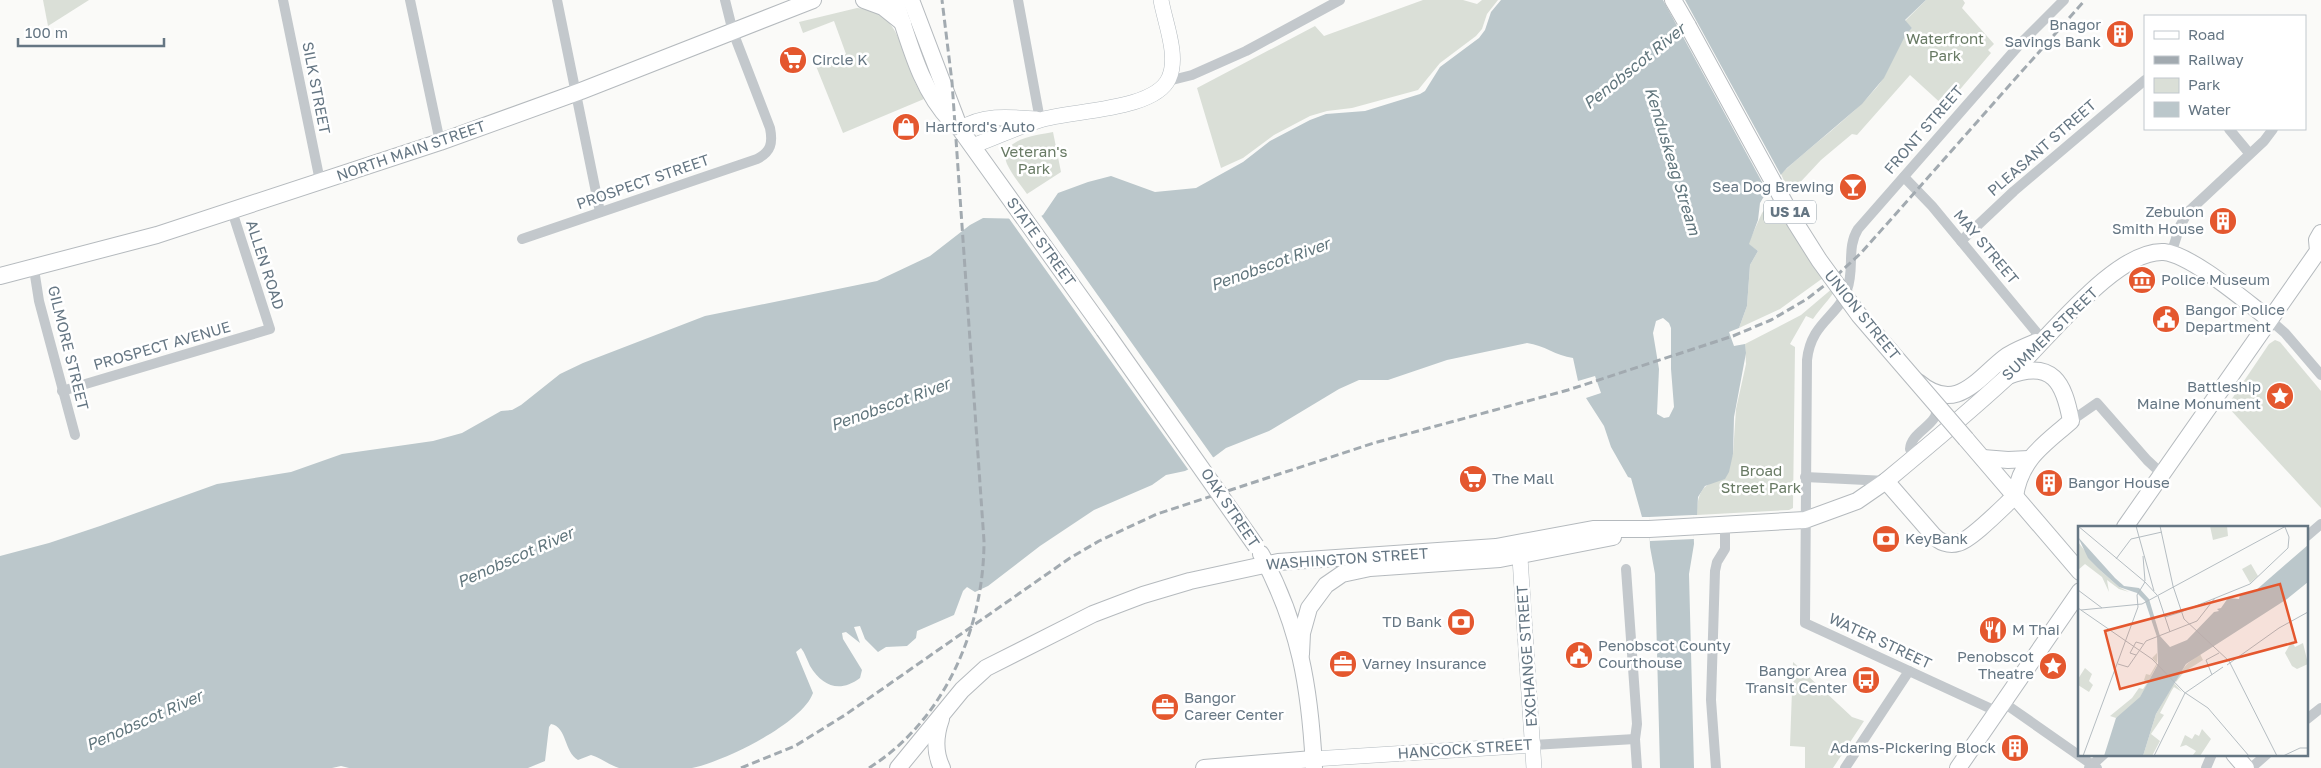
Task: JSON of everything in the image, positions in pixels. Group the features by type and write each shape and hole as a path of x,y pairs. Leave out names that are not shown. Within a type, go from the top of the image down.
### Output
{"main road":[{"name":"NORTH MAIN STREET","path":"0,276 34,269 157,235 440,142 575,94 813,0"},
{"path":"864,0 883,7 903,23"},
{"name":"STATE STREET","path":"895,0 919,66 944,113 960,129 1104,330"},
{"name":"STATE STREET","path":"911,0 960,129"},
{"name":"UNION STREET","path":"1674,0 1811,248 1851,305 2078,570"},
{"path":"2126,526 2269,319 2319,251 2317,240 2321,233"},
{"name":"SUMMER STREET","path":"1915,457 2008,376 2063,319 2126,264 2148,254 2171,254"},
{"name":"US 1A","path":"2171,254 2195,265 2269,319"},
{"name":"OAK STREET","path":"1104,330 1256,546 1266,564 1286,610 1301,654 1308,698 1314,764"},
{"name":"US 1A","path":"1916,381 1932,391 1954,395 1968,390 2007,356 2042,339"},
{"path":"1886,481 1939,541 1950,544 1964,540 2015,496 2020,476 2029,459 2071,421 2066,394 2054,378 2038,372 2021,372 2008,376"},
{"name":"US 1A","path":"1886,481 1915,457"},
{"path":"1983,458 2029,459"},
{"name":"WASHINGTON STREET","path":"1301,654 1303,626 1312,601 1326,585 1342,574 1370,568 1459,563 1519,550 1649,529 1805,520 1857,501 1886,481"},
{"name":"WASHINGTON STREET","path":"898,768 968,683 986,668 1077,621 1110,607 1160,590 1266,564 1450,551 1519,550"},
{"path":"1958,768 2078,594"},
{"path":"942,768 937,753 936,740 944,712"},
{"path":"2236,756 2246,768"},
{"name":"HANCOCK STREET","path":"1204,768 1314,764"}],"street":[{"name":"SILK STREET","path":"283,0 320,181"},
{"path":"410,0 440,142"},
{"path":"557,0 600,212"},
{"path":"725,0 733,32"},
{"path":"1018,0 1040,120"},
{"path":"972,146 1040,120 1144,99 1156,93 1168,81 1172,71 1172,58 1161,0"},
{"path":"1168,81 1192,75 1268,40 1340,0"},
{"name":"FRONT STREET","path":"1843,298 1849,285 1850,248 1854,237 1868,217 2021,43 2064,0"},
{"name":"PROSPECT STREET","path":"522,238 757,160 770,149 772,141 770,128 733,32"},
{"name":"PLEASANT STREET","path":"1961,241 2014,191 2144,81"},
{"path":"960,129 973,122 989,118 1005,117 1040,120"},
{"path":"2230,130 2249,153"},
{"path":"2171,254 2180,226 2188,212 2267,138 2272,130"},
{"name":"MAY STREET","path":"1904,177 1961,241 2042,339"},
{"name":"ALLEN ROAD","path":"232,210 270,329"},
{"name":"GILMORE STREET","path":"34,269 39,301 75,435"},
{"path":"1805,520 1806,374 1809,350 1818,329 1843,298 1936,406 1935,418 1916,434 1911,442 1910,449 1915,457"},
{"path":"2269,319 2285,333 2321,375"},
{"name":"PROSPECT AVENUE","path":"62,391 270,329"},
{"path":"2071,421 2097,403 2147,460 2162,474"},
{"path":"1806,476 1886,481"},
{"name":"WATER STREET","path":"1805,520 1805,623 1909,671 2001,707 2093,767"},
{"path":"2308,535 2321,524"},
{"path":"1716,768 1711,700 1715,571 1717,562 1726,546 1725,526"},
{"name":"EXCHANGE STREET","path":"1519,550 1534,768"},
{"path":"1626,569 1637,724 1635,740 1637,768"},
{"path":"1845,768 1909,671"},
{"path":"2308,718 2321,708"},
{"name":"HANCOCK STREET","path":"1314,764 1533,745 1635,740"},
{"path":"2093,767 2102,756"},
{"path":"2206,768 2211,756"},
{"path":"2251,768 2265,756"}],"green space":[{"path":"43,0 89,0 48,26"},
{"path":"1423,0 1463,0 1477,4 1482,0 1498,0 1487,14 1482,29 1476,36 1440,63 1418,90 1352,108 1327,111 1310,116 1274,135 1243,158 1221,168 1197,88 1315,26 1324,36"},
{"name":"Waterfront Park","path":"1926,0 1963,0 1965,3 1962,8 1994,44 1988,50 1991,53 1945,107 1910,75 1857,135 1852,134 1821,160 1779,205 1823,278 1780,309 1739,328 1747,306 1750,265 1758,251 1748,244 1762,213 1785,183 1781,174 1855,110 1877,87 1901,41 1912,28 1905,21"},
{"path":"857,8 879,14 893,27 924,99 843,133 816,66 846,54 834,21 803,33 799,22"},
{"name":"Veteran's Park","path":"1053,132 1061,172 1027,194 1007,164 1005,156 1013,144 1021,140"},
{"name":"Broad Street Park","path":"1840,282 1813,319 1806,316 1790,344 1795,347 1793,508 1789,510 1697,515 1701,492 1709,484 1721,480 1733,454 1736,409 1746,364 1745,344 1801,315"},
{"path":"2275,340 2280,342 2321,391 2321,508 2227,406 2269,344"},
{"path":"1793,662 1852,717 1864,721 1833,768 1805,768 1805,747 1790,746"}],"water":[{"path":"1501,0 1926,0 1905,20 1912,28 1905,36 1884,78 1862,104 1787,168 1769,188 1760,203 1758,220 1749,244 1758,251 1750,265 1747,306 1739,328 1729,332 1734,346 1745,344 1746,353 1734,417 1733,454 1729,472 1725,479 1705,486 1698,497 1697,515 1693,515 1694,544 1689,574 1694,768 1660,768 1655,574 1650,547 1649,517 1642,517 1631,478 1628,477 1611,447 1604,426 1586,398 1601,393 1595,376 1578,381 1573,358 1527,343 1447,360 1388,380 1359,380 1339,389 1269,431 1226,448 1214,457 1185,471 1166,475 1152,485 1094,510 1040,546 988,586 975,592 967,587 963,591 954,615 917,631 916,638 907,646 886,647 878,652 865,639 860,626 854,627 860,643 846,632 842,633 843,639 862,670 860,678 853,683 832,686 820,679 810,666 801,648 796,652 813,693 806,705 794,717 760,740 722,758 692,768 619,768 591,755 578,760 570,751 560,730 551,724 545,761 528,768 349,768 341,766 332,768 0,768 0,556 49,543 217,484 291,472 342,454 433,441 462,433 501,411 512,410 521,405 560,374 583,363 705,316 877,281 930,256 970,225 983,218 1035,219 1043,215 1058,193 1088,182 1111,176 1155,192 1196,188 1243,162 1270,141 1310,120 1326,114 1365,111 1420,94 1425,91 1440,67 1479,38 1485,30 1491,12","holes":["1663,318 1669,323 1671,328 1671,369 1674,407 1669,417 1664,418 1657,414 1659,369 1653,333 1656,321"]}],"pier":[{"path":"1663,0 1685,0 1782,177 1768,193"},
{"path":"1040,214 1215,460 1190,472 1008,217 1034,217"},
{"path":"1693,515 1694,539 1650,541 1649,517"}],"railway":[{"path":"869,768 896,748 919,725 939,698 955,669 968,638 977,606 982,574 984,541 952,82 942,0"},
{"path":"741,768 795,746 845,715 1070,558 1099,541 1157,514 1374,443 1568,390 1733,336 1771,320 1807,299 1834,278 1862,252 2085,0"}],"place":[{"name":"Bnagor Savings Bank","path":"2120,34"},
{"name":"Circle K","path":"793,60"},
{"name":"Hartford's Auto","path":"906,127"},
{"name":"Sea Dog Brewing","path":"1853,187"},
{"name":"Zebulon Smith House","path":"2223,221"},
{"name":"Police Museum","path":"2142,280"},
{"name":"Bangor Police Department","path":"2166,319"},
{"name":"Battleship Maine Monument","path":"2280,396"},
{"name":"The Mall","path":"1473,479"},
{"name":"Bangor House","path":"2049,483"},
{"name":"KeyBank","path":"1886,539"},
{"name":"TD Bank","path":"1461,622"},
{"name":"M Thai","path":"1993,630"},
{"name":"Penobscot County Courthouse","path":"1579,655"},
{"name":"Varney Insurance","path":"1343,664"},
{"name":"Penobscot Theatre","path":"2053,666"},
{"name":"Bangor Area Transit Center","path":"1866,680"},
{"name":"Bangor Career Center","path":"1165,707"},
{"name":"Adams-Pickering Block","path":"2015,748"}],"water label":[{"name":"Penobscot River","path":"1634,66"},
{"name":"Kenduskeag Stream","path":"1673,161"},
{"name":"Penobscot River","path":"1270,264"},
{"name":"Penobscot River","path":"890,404"},
{"name":"Penobscot River","path":"515,557"},
{"name":"Penobscot River","path":"144,720"}]}
